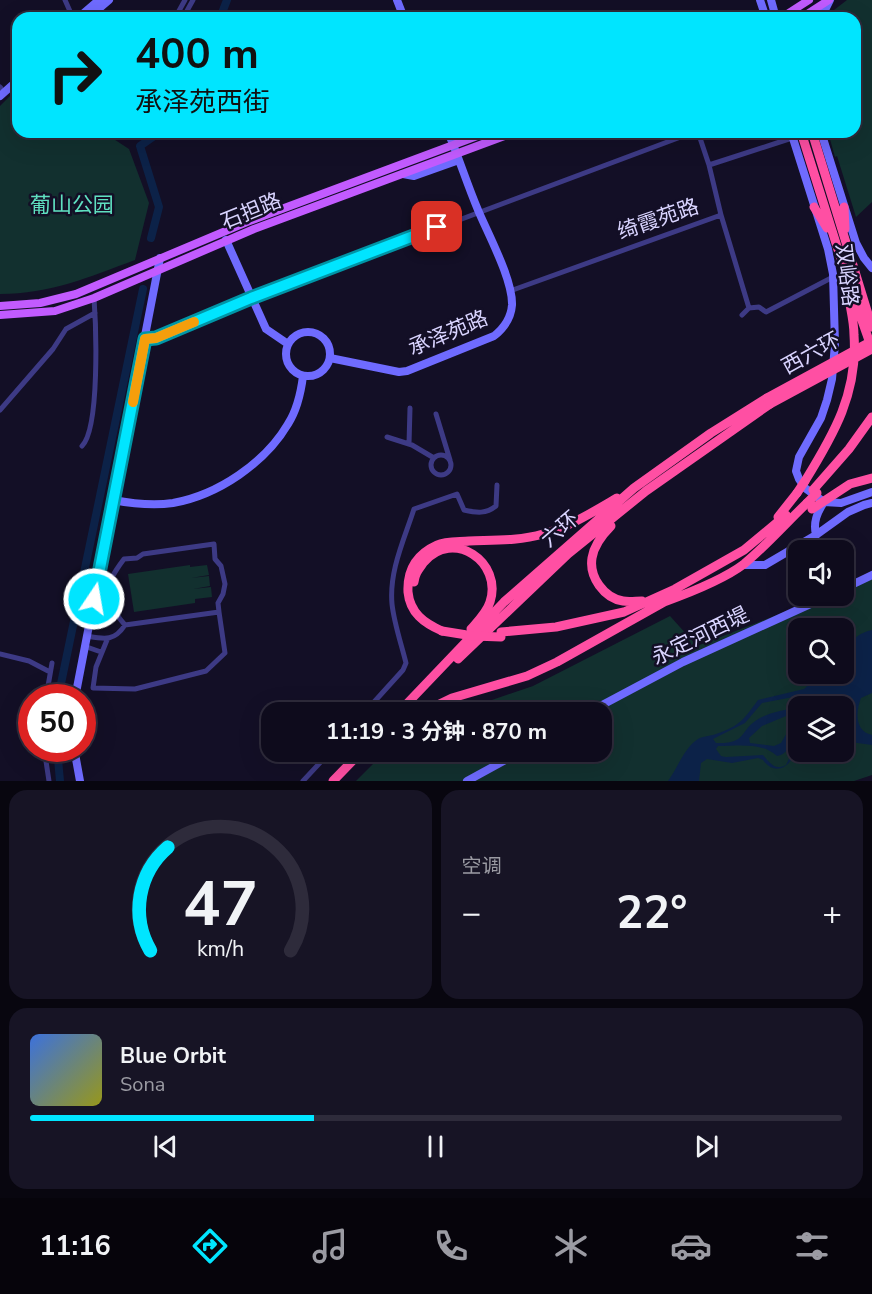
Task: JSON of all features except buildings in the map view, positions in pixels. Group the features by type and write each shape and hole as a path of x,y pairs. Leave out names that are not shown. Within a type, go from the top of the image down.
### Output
{"highway":[{"name":"双峪路","path":"803,138 872,327"},
{"name":"双峪路","path":"814,138 846,275 872,349"},
{"path":"814,207 840,242"},
{"path":"840,242 844,207"},
{"path":"805,501 805,481 836,429 849,391 854,335 846,275"},
{"name":"西六环","path":"769,401 872,340"},
{"name":"西六环","path":"769,401 872,349"},
{"name":"六环","path":"409,702 504,602 634,488 711,433 769,401"},
{"name":"六环","path":"416,702 568,554 646,491 769,401"},
{"path":"851,450 872,417"},
{"path":"634,488 559,530 511,540 439,543 423,554 412,566 408,580 408,595 418,616 426,624 443,629 501,634 557,632 593,625 683,596 743,565 770,534 815,491 872,425"},
{"path":"501,634 556,627 624,612 675,590 744,550 770,534 805,501 872,478"},
{"path":"646,491 604,533 596,545 592,559 594,577 608,595 621,601 647,602"},
{"path":"430,681 489,604 493,590 489,573 480,558 469,550 453,548 442,550 429,556 414,574 413,592 417,605 423,614 443,629"},
{"path":"444,702 527,676 557,662 664,602"},
{"path":"333,781 351,762"},
{"path":"340,781 358,762"}],"main road":[{"path":"789,12 809,0"},
{"path":"810,12 829,0"},
{"name":"石担路","path":"0,306 57,300 76,294 247,222 456,153 479,138"},
{"name":"石担路","path":"0,315 55,310 94,298 226,240 498,138"}],"street":[{"path":"85,12 99,0"},
{"path":"95,12 109,0"},
{"path":"0,90 12,79"},
{"name":"承泽苑路","path":"330,358 399,372 407,371 494,336 503,329 508,320 512,306 510,291 495,246 450,138"},
{"path":"145,339 163,335 251,298 479,211 680,138"},
{"name":"绮霞苑路","path":"510,291 721,215 709,165 698,138"},
{"path":"709,165 784,138"},
{"name":"双峪路","path":"793,138 828,249 833,277 835,344 832,379 820,418 799,458 796,471 805,488 824,502"},
{"name":"双峪路","path":"823,138 856,243 872,268"},
{"path":"721,215 749,308"},
{"path":"226,240 266,329 288,344"},
{"path":"77,684 145,339 154,272 160,258"},
{"path":"742,315 749,308 759,307 766,312 833,277"},
{"path":"82,446 88,435 94,399 94,298"},
{"path":"0,410 53,349 66,329 95,313"},
{"path":"300,333 315,333 327,343 330,358 317,374 303,376 291,369 285,356 288,344 294,336 300,333"},
{"path":"114,500 138,505 175,502 204,493 234,478 259,458 284,431 300,395 303,376"},
{"path":"409,444 410,408"},
{"path":"434,458 431,468 438,475 448,473 451,468 450,461 436,414"},
{"path":"387,437 409,444 434,458 443,455 450,461"},
{"path":"374,702 403,670 406,663 392,604 392,584 396,560 414,509 457,494 464,510 489,512 496,506 497,485"},
{"path":"816,535 813,525 824,502 841,503 872,492"},
{"path":"743,565 765,565 816,535 848,512 872,503"},
{"path":"107,640 96,667 93,688 135,689 206,671 225,653 218,603 225,584 221,566 215,559 214,543 124,559 109,580 107,587 112,608 124,625"},
{"path":"854,584 872,575"},
{"name":"永定河西堤","path":"608,702 683,662 806,606"},
{"path":"87,636 107,640 117,636 124,625 219,612"},
{"path":"84,646 101,652"},
{"path":"0,654 29,661 50,672"},
{"path":"48,684 52,663"},
{"path":"47,762 49,781"},
{"path":"77,762 80,781"},
{"path":"303,781 321,762"},
{"path":"467,781 502,762"}],"green space":[{"path":"847,0 872,0 872,202 856,217 830,138 861,138 861,12 833,12"},
{"name":"葡山公园","path":"12,94 12,138 112,138 129,149 149,203 135,260 53,288 0,294 0,106"},
{"path":"190,565 190,567 207,565 209,575 191,578 209,576 210,586 193,589 211,587 212,597 195,599 195,603 134,612 128,574"},
{"path":"872,578 872,775 854,781 356,781 375,762 612,762 612,702 486,702 533,686 670,616 697,646 800,606 854,606 854,585"}],"water":[{"path":"872,630 872,693 861,698 858,720 862,729 872,735 872,745 854,743 854,696 809,694 788,696 788,698 762,703 745,723 713,739 716,743 734,741 739,739 760,718 788,710 788,717 762,726 749,738 750,743 774,746 781,743 788,731 788,748 783,754 777,756 764,749 749,746 718,746 716,749 721,756 763,755 773,765 782,767 786,765 781,768 775,769 758,758 732,763 707,759 701,763 699,781 668,781 685,753 700,738 736,725 758,700 804,689 810,684 854,684 854,640 864,632"}],"waterway":[{"path":"222,12 227,0"},
{"path":"151,138 140,146 159,207 151,238"},
{"path":"61,684 143,289"},
{"path":"58,762 60,781"}],"slow traffic":[{"path":"133,402 145,339 156,338 194,322"}],"route":[{"path":"94,599 145,339 156,338 251,298 437,227"}]}
